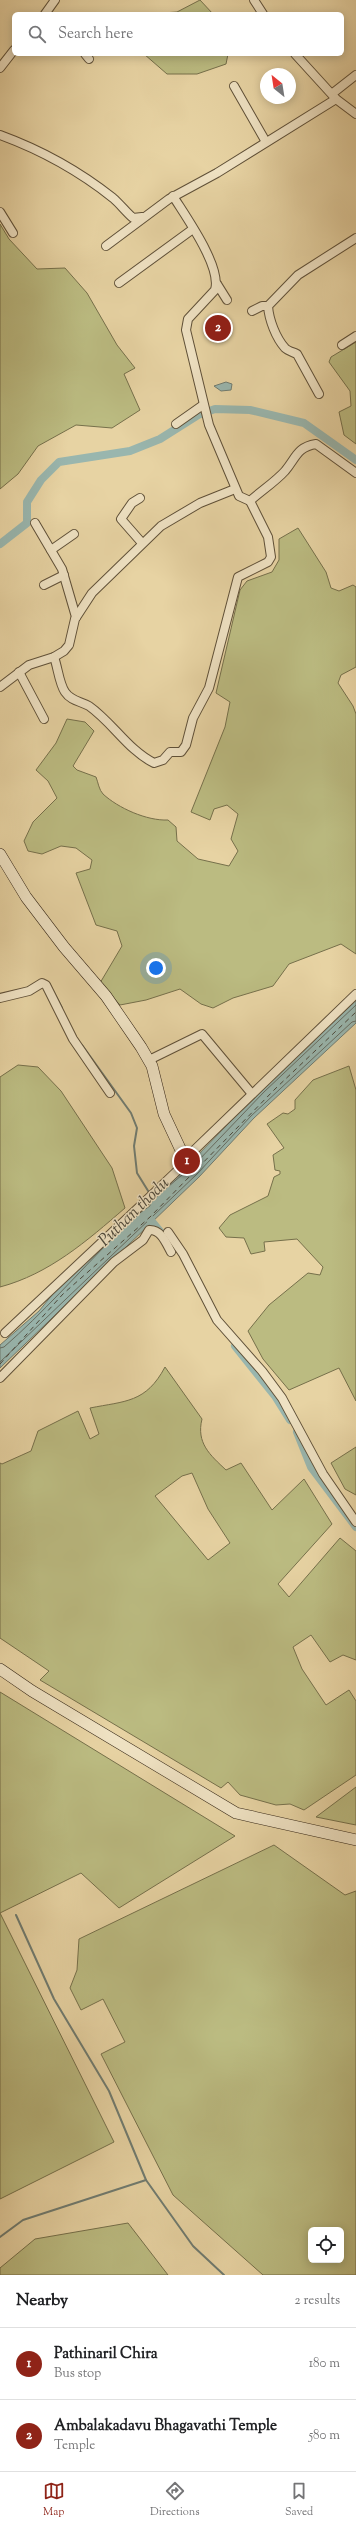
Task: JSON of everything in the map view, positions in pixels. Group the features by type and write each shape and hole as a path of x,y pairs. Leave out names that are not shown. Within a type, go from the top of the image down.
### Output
{"main road":[{"path":"0,854 26,897 64,947 106,996 149,1060 156,1078 159,1101 185,1159"},
{"path":"0,1669 236,1813 356,1840"}],"street":[{"path":"46,12 55,0"},
{"path":"254,0 263,12"},
{"path":"0,68 12,53"},
{"path":"297,56 334,96 356,114"},
{"path":"106,246 142,217 173,196 217,173 334,96 356,75"},
{"path":"234,86 266,142"},
{"path":"0,135 33,147 72,169 114,199 133,218 142,217"},
{"path":"173,196 204,248 217,284 227,300"},
{"path":"0,212 13,233"},
{"path":"119,283 193,229"},
{"path":"319,394 297,354 286,350 268,317 268,306 298,275 356,238"},
{"path":"54,657 65,692 73,700 81,702 93,710 142,757 154,763 163,760 170,752 181,752 186,745 193,718 209,688 238,577 268,562 271,557 268,537 250,501 238,496 208,425 186,330 188,319 215,290 217,284"},
{"path":"252,311 262,306 268,306"},
{"path":"342,345 356,336"},
{"path":"176,424 203,406"},
{"path":"250,501 285,470 298,451 307,445 316,444 356,473"},
{"path":"0,687 28,665 54,657 69,645 76,618 92,593 161,526 178,514 235,489"},
{"path":"140,498 132,503 121,518 142,543"},
{"path":"35,523 64,575 76,618"},
{"path":"51,550 74,534"},
{"path":"44,585 64,575"},
{"path":"20,672 44,719"},
{"path":"0,998 29,990 42,983 46,985 73,1039 110,1093"},
{"path":"5,1332 178,1170 185,1159 356,994"},
{"path":"149,1060 202,1034 252,1094"},
{"path":"0,1378 114,1262 143,1240 149,1230 154,1229 161,1234 172,1252"},
{"path":"168,1232 183,1254 217,1320 262,1371 282,1398 324,1474 356,1522"}],"green space":[{"path":"200,0 211,12 177,12"},
{"path":"146,56 228,56 226,64 197,74 167,74"},
{"path":"0,224 9,239 37,269 65,268 87,293 117,345 135,368 124,374 140,410 112,428 76,425 38,446 18,474 0,489"},
{"path":"356,342 356,444 344,435 339,412 351,406 350,391 329,362 331,357"},
{"path":"298,528 326,572 331,588 339,591 353,585 356,587 356,667 341,675 338,683 353,706 356,714 356,954 341,944 289,964 273,986 233,998 213,1008 201,1004 180,989 146,1000 120,1005 100,983 122,946 117,931 96,925 76,873 90,869 92,860 76,848 61,846 42,854 28,851 24,841 33,822 57,798 48,781 36,770 56,743 67,719 85,722 94,731 73,766 77,770 96,777 103,794 125,809 142,816 160,820 168,820 176,827 177,841 198,859 229,866 238,851 231,839 238,814 227,805 214,809 210,820 191,812 225,727 230,702 216,693 240,590 247,581 272,572 279,560 279,539"},
{"path":"18,1065 38,1067 61,1091 112,1168 125,1208 67,1255 35,1274 0,1287 0,1077"},
{"path":"349,1066 356,1090 356,1401 339,1368 289,1390 263,1359 248,1331 269,1305 308,1273 320,1275 323,1267 297,1239 264,1242 265,1251 251,1254 244,1238 226,1237 219,1228 230,1215 268,1196 274,1177 280,1174 280,1171 275,1170 273,1155 284,1148 267,1124 283,1113 288,1114 295,1109 295,1100 313,1080"},
{"path":"165,1367 202,1419 201,1435 210,1454 226,1470 241,1463 272,1510 304,1479 332,1524 278,1584 289,1597 340,1538 356,1551 356,1660 343,1655 330,1662 311,1635 293,1647 302,1669 326,1705 349,1690 356,1701 356,1775 304,1810 290,1804 276,1805 240,1795 228,1782 221,1788 40,1680 49,1671 0,1638 0,1463 2,1464 31,1451 38,1431 78,1411 90,1439 99,1434 90,1408 134,1398 150,1388 158,1379","holes":["192,1473 208,1509 230,1543 208,1560 155,1496 182,1476"]},
{"path":"356,1447 356,1495 345,1489 331,1463"},
{"path":"0,1692 235,1836 119,1908 81,1873 0,1913"},
{"path":"356,1787 356,1825 316,1817"},
{"path":"274,1845 345,1895 356,1891 356,2275 263,2275 173,2195 101,2054 125,2042 103,1999 81,2010 70,1988 77,1970 79,1939"},
{"path":"0,1913 114,2142 0,2199"},
{"path":"128,2223 168,2275 0,2275 0,2268 35,2239"}],"water":[{"path":"226,382 232,384 231,390 221,391 214,386"},
{"path":"356,999 356,1023 254,1118 199,1177 0,1368 0,1345 39,1311 61,1284 131,1219 150,1206 150,1198 193,1160 262,1089"}],"waterway":[{"path":"0,544 27,523 27,502 41,480 59,462 130,451 160,439 198,415 215,409 250,410 304,423 356,460"},
{"path":"49,983 62,1008"},
{"name":"Puthan thodu","path":"82,1045 131,1113 137,1128 134,1146 137,1173 150,1194"},
{"name":"Puthan thodu","path":"149,1218 163,1235"},
{"path":"235,1346 275,1396 290,1420"},
{"path":"297,1432 311,1467 356,1527"},
{"path":"16,1915 54,1999 109,2091 146,2180 193,2246 224,2275"},
{"path":"0,2237 23,2220 146,2180"}],"ferry route":[{"path":"0,1364 63,1294 150,1217 275,1089 356,1012"}],"place":[{"name":"Ambalakadavu Bhagavathi Temple","path":"218,328"},
{"name":"Pathinaril Chira","path":"187,1161"}]}
